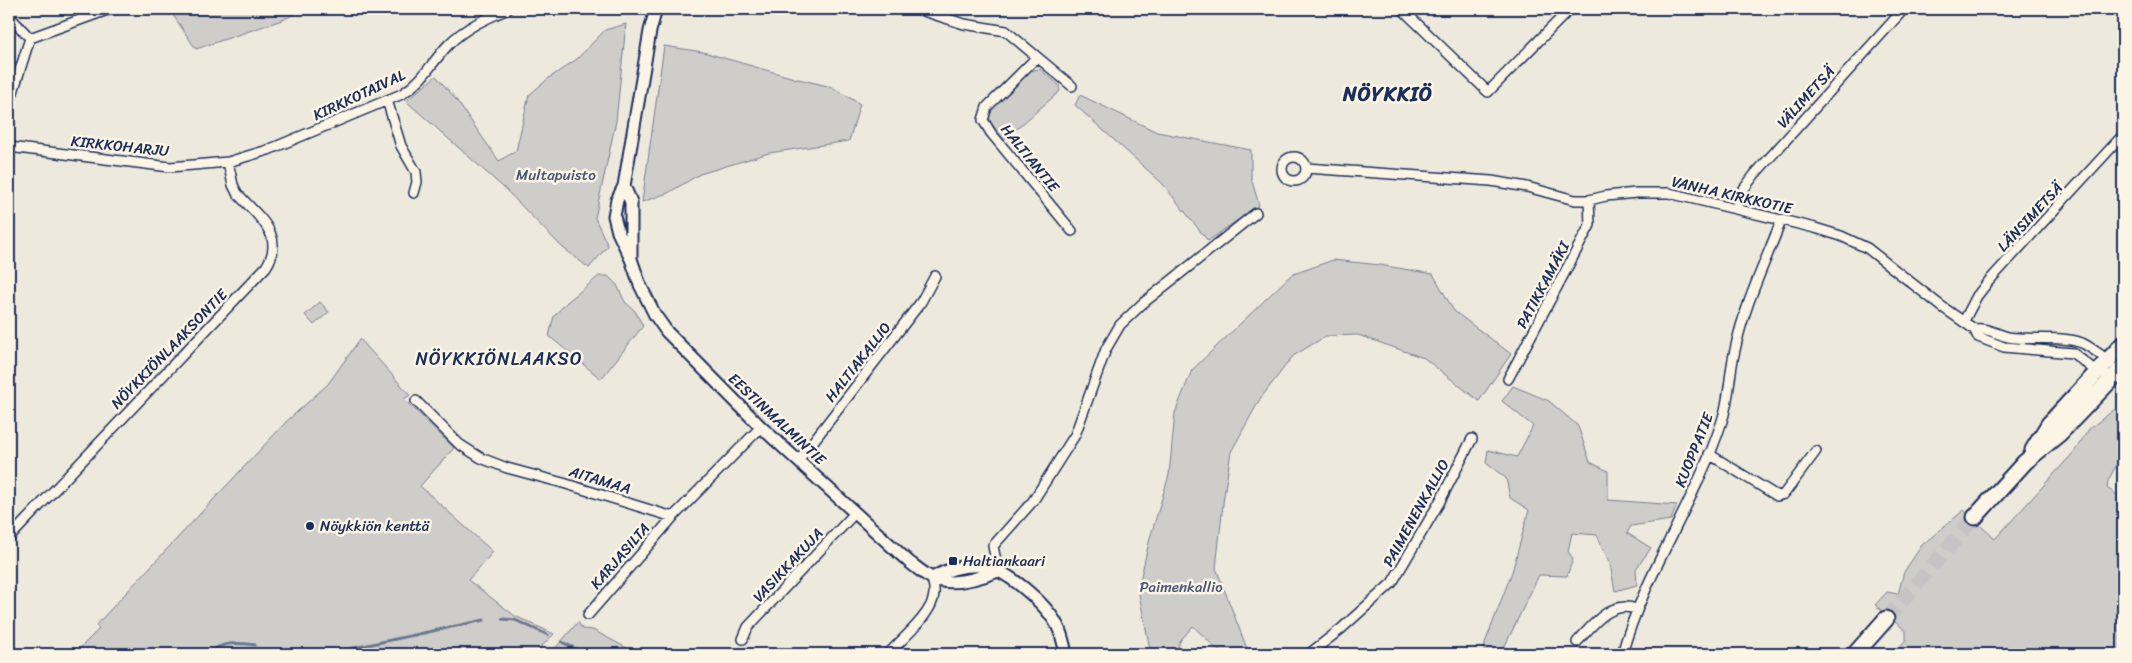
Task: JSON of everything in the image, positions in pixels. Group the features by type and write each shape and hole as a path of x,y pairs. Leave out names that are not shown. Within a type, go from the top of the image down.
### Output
{"main road":[{"path":"2025,462 2049,424 2123,344"},
{"path":"1975,517 2025,462 2059,434 2121,373"},
{"path":"1854,654 1886,619"}],"street":[{"path":"30,38 110,9"},
{"name":"KIRKKOTAIVAL","path":"228,162 268,150 387,100 415,85 461,34 481,21 508,9"},
{"name":"EESTINMALMINTIE","path":"656,9 624,186 617,200 614,216 618,232 655,315 667,332 761,427 909,562 932,578"},
{"path":"918,9 964,24 1006,31 1072,86"},
{"path":"1402,9 1488,92 1570,9"},
{"name":"VÄLIMETSÄ","path":"1736,209 1740,194 1755,174 1904,9"},
{"path":"9,16 30,38"},
{"path":"9,104 30,38"},
{"name":"HALTIANTIE","path":"1037,57 986,106 983,120 991,133 1072,231"},
{"path":"387,100 400,146 416,172 417,182 414,193"},
{"name":"LÄNSIMETSÄ","path":"1964,321 1977,296 1988,282 2123,136"},
{"name":"KIRKKOHARJU","path":"9,147 170,166 228,162"},
{"name":"NÖYKKIÖNLAAKSONTIE","path":"10,534 266,267 272,258 275,248 270,232 232,185 228,162"},
{"name":"VANHA KIRKKOTIE","path":"1306,168 1491,181 1527,187 1575,200 1657,192 1668,193 1736,209 1841,236 1867,248 1974,329 1978,337 2004,347 2073,353 2097,372 2121,373"},
{"name":"EESTINMALMINTIE","path":"624,186 631,202 631,259"},
{"name":"PATIKKAMÄKI","path":"1508,379 1590,225 1589,200"},
{"path":"998,571 993,546 1033,502 1075,435 1106,349 1120,324 1142,304 1256,213"},
{"name":"KUOPPATIE","path":"1622,654 1636,608 1709,454 1723,419 1735,349 1742,323 1781,221"},
{"name":"HALTIAKALLIO","path":"798,461 921,302 935,276"},
{"name":"VANHA KIRKKOTIE","path":"1974,329 1981,328 2006,336 2033,340 2069,340 2082,343 2108,360 2121,373"},
{"name":"AITAMAA","path":"416,401 459,444 481,458 507,468 673,516"},
{"path":"673,516 761,427"},
{"name":"PAIMENENKALLIO","path":"1309,654 1341,629 1392,583 1439,503 1472,439"},
{"path":"1709,454 1777,496 1784,494 1816,451"},
{"name":"VASIKKAKUJA","path":"743,639 748,627 855,513"},
{"name":"KARJASILTA","path":"588,614 673,516"},
{"path":"888,654 926,614 934,594 932,578 946,570 981,566 1007,575 1049,612 1061,634 1066,654"},
{"path":"1577,642 1608,611 1626,605 1636,608"}],"green space":[{"path":"169,9 302,9 285,19 196,49"},
{"name":"Multapuisto","path":"626,24 616,121 595,218 608,246 589,268 562,247 504,188 406,101 436,76 455,98 499,161 516,151 529,95 549,78 577,59 605,30"},
{"path":"664,46 703,52 832,87 860,104 849,141 769,153 700,174 668,193 642,202"},
{"path":"1040,69 1059,85 1060,91 1004,140 990,122 989,110 1028,71"},
{"path":"1080,95 1157,132 1251,150 1251,178 1259,205 1208,241 1162,183 1075,105"},
{"name":"Paimenkallio","path":"1333,260 1380,265 1433,274 1454,311 1511,354 1479,401 1424,358 1358,335 1326,336 1293,356 1260,399 1231,452 1224,495 1216,568 1249,654 1222,654 1193,626 1180,641 1176,654 1151,654 1138,589 1150,538 1169,475 1175,413 1192,370 1291,275"},
{"path":"599,276 608,276 617,285 625,302 635,311 643,326 601,379 549,336 554,316 567,302"},
{"path":"320,302 329,312 314,325 305,315"},
{"path":"360,339 410,395 404,399 454,448 420,486 493,552 468,580 515,616 554,634 534,654 364,654 358,649 334,654 74,654 99,629 96,625 287,421 328,384"},
{"path":"1513,386 1549,401 1578,426 1590,462 1608,471 1608,500 1677,505 1671,520 1631,526 1627,533 1651,548 1636,569 1637,585 1615,591 1610,564 1597,535 1572,533 1568,551 1573,559 1567,576 1539,575 1501,654 1484,654 1485,643 1512,572 1529,510 1510,498 1506,478 1486,463 1488,450 1517,457 1533,426 1502,401"},
{"path":"2115,409 2123,415 2123,452 2108,481 2107,488 2123,499 2123,654 1892,654 1906,640 1906,631 1875,605 1887,592 1898,594 1904,572 1922,545 1964,510 1995,539 2074,452 2089,429"},
{"path":"578,622 582,629 593,630 638,654 559,654 552,652"}],"waterway":[{"path":"502,619 515,620 548,635"},
{"path":"285,649 335,652 484,620"},
{"path":"562,642 586,654"},
{"path":"208,654 224,645 255,645"}],"tunnel":[{"path":"1886,619 1975,517"}],"place":[{"name":"Nöykkiön kenttä","path":"310,526"},
{"name":"Haltiankaari","path":"953,561"}],"district":[{"name":"NÖYKKIÖ","path":"1388,94"},
{"name":"NÖYKKIÖNLAAKSO","path":"499,359"}]}
